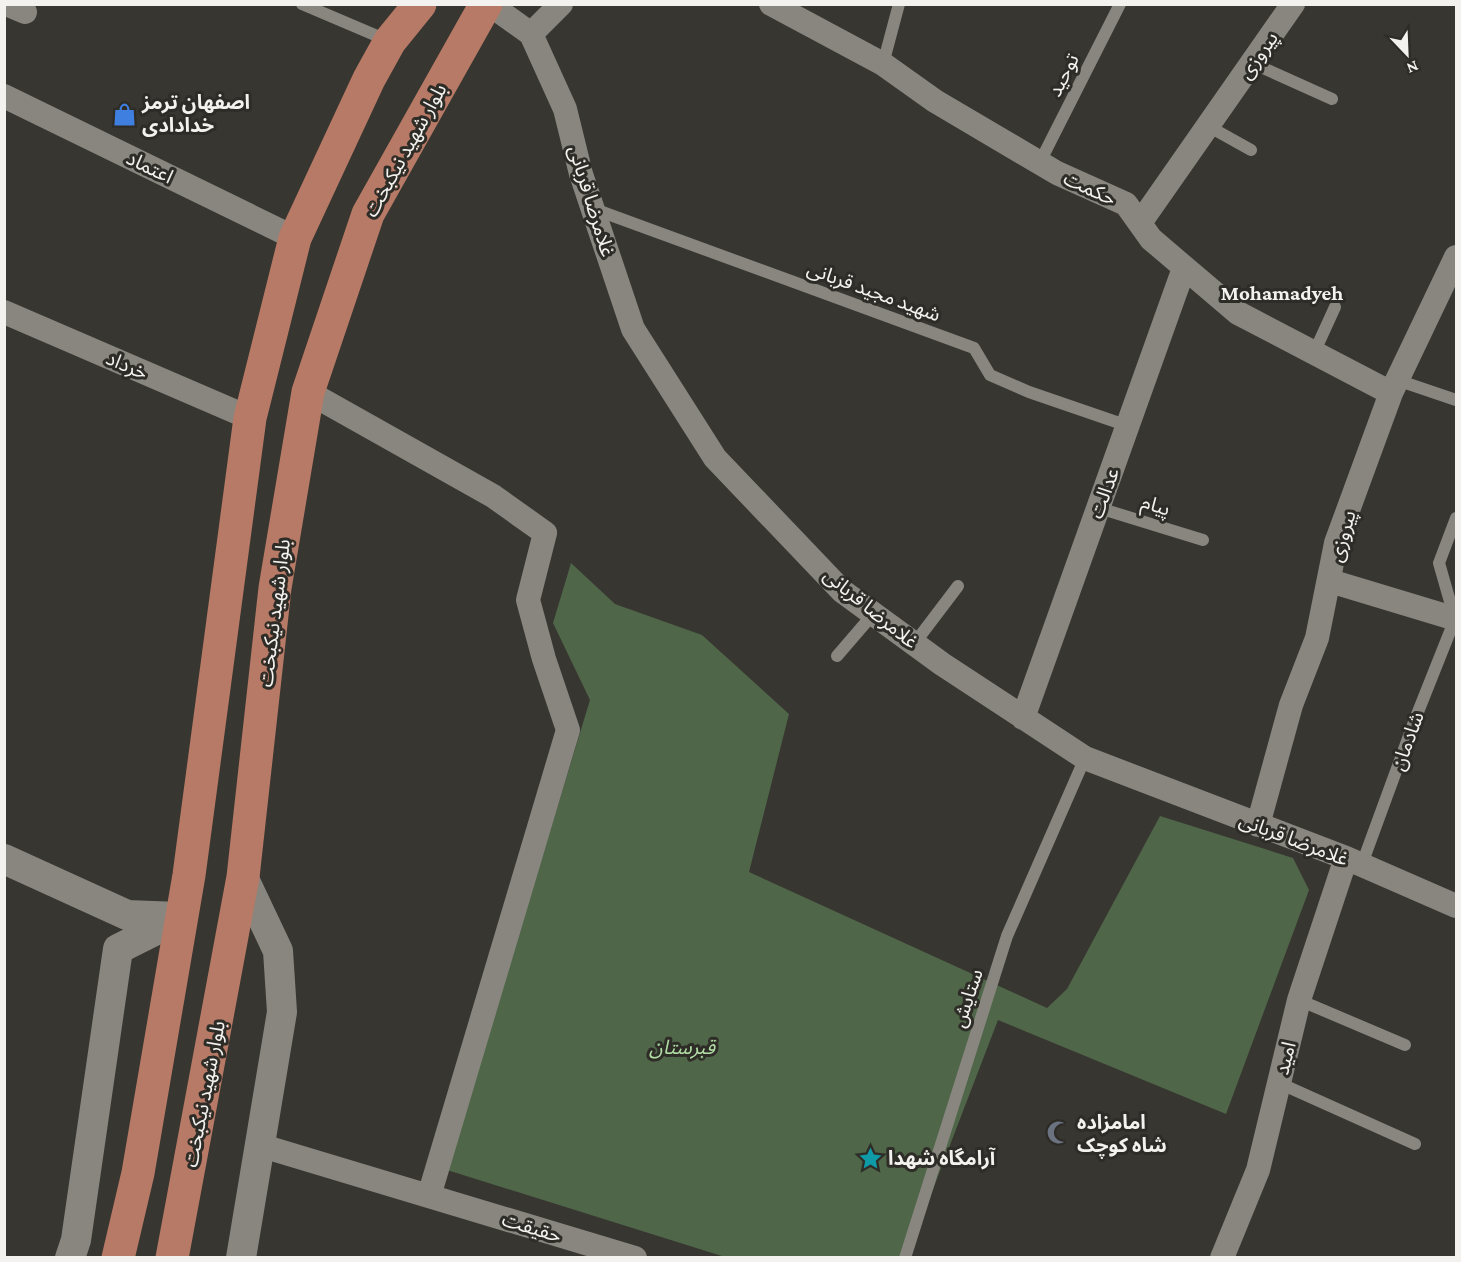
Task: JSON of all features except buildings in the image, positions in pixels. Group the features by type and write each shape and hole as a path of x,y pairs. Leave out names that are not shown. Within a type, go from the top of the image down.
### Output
{"main road":[{"path":"118,1257 138,1173 182,917 250,418 295,238 369,79 390,41 420,4"},
{"name":"بلوار شهید نیکبخت","path":"172,1257 243,877 275,588 308,392 368,214 487,4"}],"street":[{"path":"487,4 531,34 561,4"},
{"name":"حکمت","path":"771,4 883,64 935,101 1040,162 1126,204 1151,239 1238,313 1314,353 1394,386"},
{"name":"پیروزی","path":"1140,223 1293,4"},
{"name":"غلامرضا قربانی","path":"531,34 565,109 593,209 633,329 715,458 843,591 914,644 1085,758 1354,861 1456,906"},
{"name":"اعتماد","path":"4,96 295,238"},
{"name":"پیروزی","path":"1258,825 1291,705 1317,638 1336,543 1394,386 1456,257"},
{"name":"عدالت","path":"1023,718 1184,268"},
{"name":"خرداد","path":"4,312 250,418"},
{"path":"308,392 493,496 545,533 528,600 544,659 568,730 429,1196"},
{"path":"1330,581 1456,619"},
{"path":"4,859 127,915 182,917"},
{"name":"امید","path":"1222,1257 1258,1170 1299,1000 1354,861"},
{"path":"241,1257 282,1012 278,951 243,877"},
{"path":"70,1257 76,1240 118,949 182,917"},
{"name":"حقیقت","path":"259,1145 635,1257"}],"lane":[{"path":"302,4 390,41"},
{"path":"883,64 899,4"},
{"name":"توحید","path":"1040,162 1120,4"},
{"path":"1252,63 1332,99"},
{"path":"1208,126 1251,150"},
{"name":"شهید مجید قربانی","path":"593,209 974,348 990,375 1029,392 1128,426"},
{"path":"1314,353 1335,307"},
{"path":"1394,386 1456,399"},
{"name":"پیام","path":"1099,508 1203,540"},
{"path":"1456,520 1439,563 1456,619"},
{"path":"914,644 958,586"},
{"path":"837,656 873,614"},
{"name":"شادمان","path":"1354,861 1456,619"},
{"name":"ستایش","path":"905,1257 1007,936 1085,758"},
{"path":"1299,1000 1406,1045"},
{"path":"1279,1083 1415,1144"}],"green space":[{"name":"قبرستان","path":"571,563 615,604 702,635 789,714 749,872 1047,1008 1067,989 1160,816 1293,858 1309,890 1226,1114 998,1020 907,1257 725,1257 447,1170 590,700 553,623"}],"place":[{"name":"اصفهان ترمز خدادادی","path":"124,114"},
{"name":"امامزاده شاه کوچک","path":"1059,1133"},
{"name":"آرامگاه شهدا","path":"870,1158"}],"district":[{"name":"Mohamadyeh","path":"1282,293"}]}
